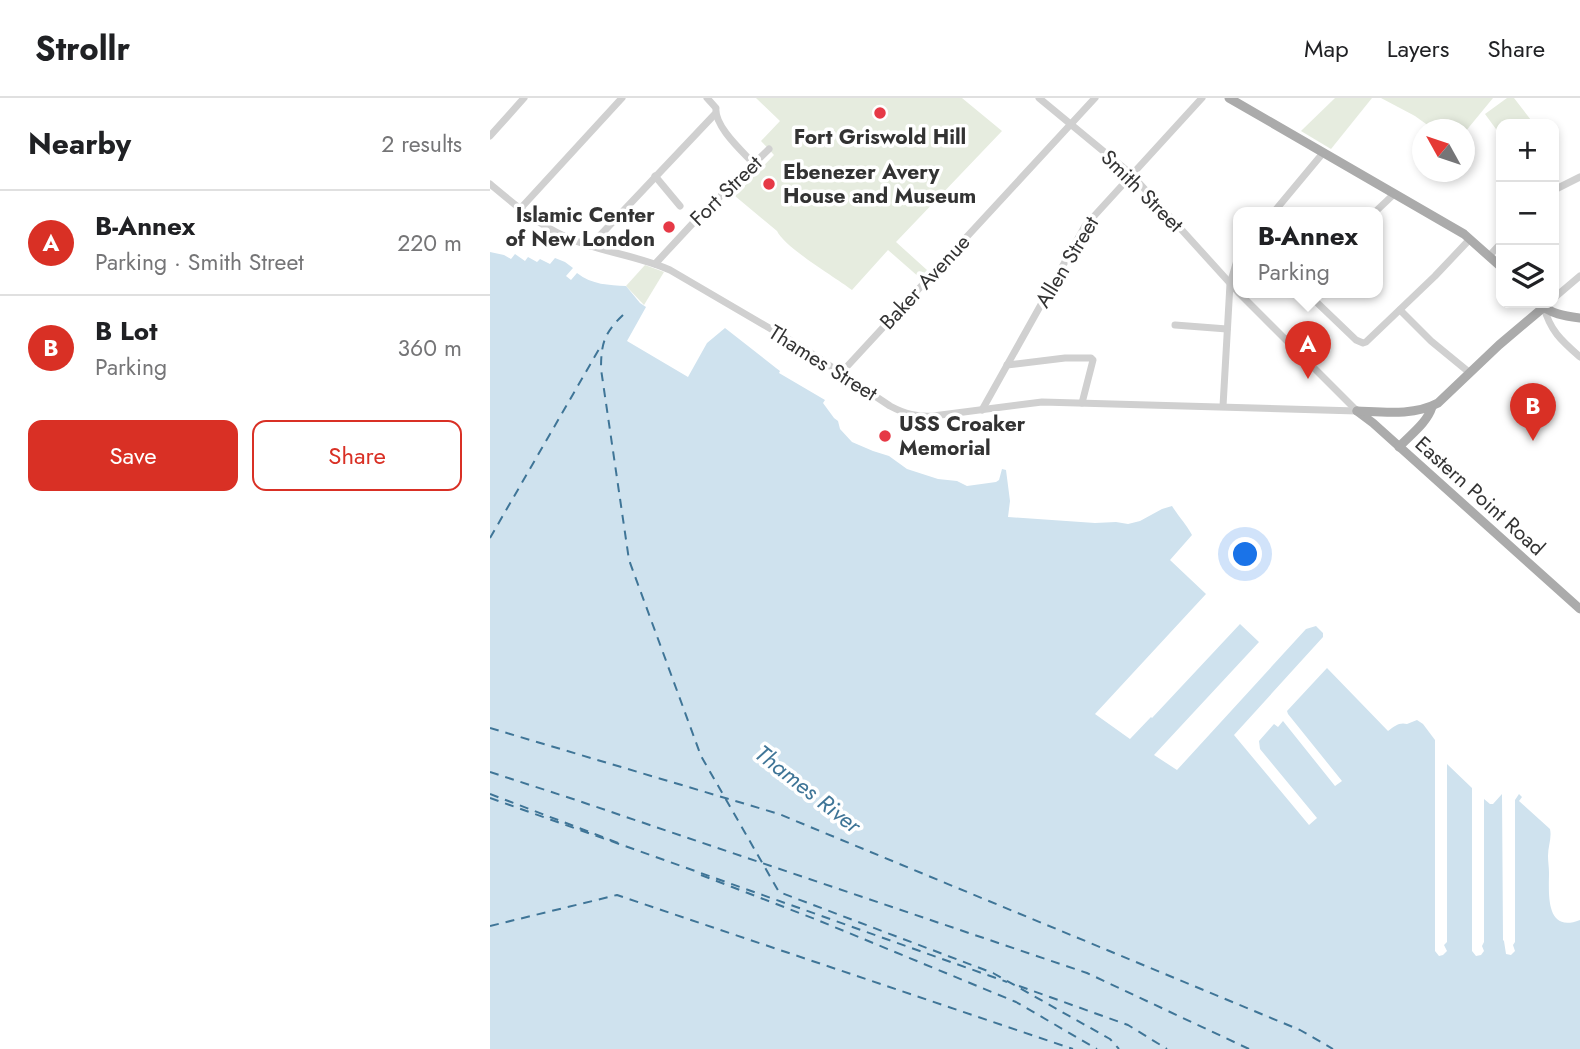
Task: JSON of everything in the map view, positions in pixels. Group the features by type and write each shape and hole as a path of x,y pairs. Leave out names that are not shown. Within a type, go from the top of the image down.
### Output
{"main road":[{"path":"1228,98 1470,239 1496,262"},
{"path":"1357,411 1410,411 1432,407 1446,397 1540,308"},
{"path":"1549,308 1556,313 1580,318"},
{"path":"1399,447 1424,421 1432,407"},
{"name":"Eastern Point Road","path":"1357,411 1580,609"}],"street":[{"path":"490,136 524,98"},
{"path":"520,209 622,98"},
{"path":"706,98 716,108 715,114 719,123 754,164"},
{"name":"Smith Street","path":"1039,98 1131,174 1233,287"},
{"name":"Baker Avenue","path":"841,373 1096,98"},
{"name":"Allen Street","path":"982,410 1080,233 1202,98"},
{"path":"590,246 715,114"},
{"name":"Fort Street","path":"655,264 769,149"},
{"path":"1278,207 1323,153"},
{"path":"655,176 680,205"},
{"path":"1559,188 1580,177"},
{"name":"Thames Street","path":"490,184 520,209 559,234 670,270 800,346 906,414 925,416 1042,402 1357,411"},
{"path":"1380,207 1393,195"},
{"path":"1312,298 1356,340 1363,343 1400,310 1470,239"},
{"path":"1489,256 1499,245"},
{"path":"1223,406 1230,284 1233,274"},
{"path":"1559,294 1580,276"},
{"name":"Smith Street","path":"1243,298 1357,411"},
{"path":"1545,308 1553,331 1580,357"},
{"path":"1400,310 1431,341 1470,373"},
{"path":"1175,325 1227,329"},
{"path":"1007,365 1065,358 1090,358 1093,360 1082,403"}],"shaded area":[{"path":"756,98 962,98 1002,131 896,242 927,270 920,278 888,250 852,290 790,246 777,231 735,196 774,155 761,141 780,121"},
{"path":"1335,98 1372,98 1331,149 1301,131"},
{"path":"1381,98 1493,98 1475,120 1419,119"},
{"path":"1507,98 1514,98 1530,119 1496,119 1496,129 1485,114"},
{"path":"645,265 664,272 644,305 626,286"}],"water":[{"name":"Thames River","path":"490,252 511,259 515,254 525,261 528,257 537,262 540,259 550,264 555,258 573,268 566,276 571,280 577,273 595,282 626,286 646,307 627,341 688,377 707,343 725,328 780,371 779,373 825,400 823,403 852,442 889,456 907,469 967,486 996,482 1002,469 1006,470 1010,501 1008,517 1128,524 1172,506 1192,535 1170,560 1206,594 1095,714 1130,739 1240,624 1259,642 1154,755 1177,770 1306,629 1316,626 1323,633 1323,637 1234,735 1309,825 1317,818 1260,749 1259,741 1274,724 1278,727 1283,721 1335,786 1342,781 1287,711 1327,668 1388,731 1399,724 1417,720 1423,724 1435,740 1435,951 1439,956 1447,951 1444,945 1447,942 1447,764 1472,788 1472,951 1476,956 1484,951 1484,799 1493,804 1502,794 1503,940 1506,954 1511,955 1515,951 1515,800 1519,794 1522,797 1519,801 1550,829 1548,856 1551,909 1560,921 1569,923 1580,920 1580,1049 490,1049"}],"ferry route":[{"path":"623,315 605,339 601,369 629,560 701,756 779,892 993,973 1110,1039 1119,1049"},
{"path":"490,538 602,344"},
{"path":"490,728 779,814 1300,1030 1333,1049"},
{"path":"490,772 1087,973 1249,1049"},
{"path":"490,794 621,844"},
{"path":"490,798 1007,982"},
{"path":"701,875 1016,1002 1097,1049"},
{"path":"490,926 617,895 1073,1049"},
{"path":"1019,986 1128,1025 1167,1049"}],"place":[{"name":"Fort Griswold Hill","path":"880,113"},
{"name":"Ebenezer Avery House and Museum","path":"769,184"},
{"name":"Islamic Center of New London","path":"669,227"},
{"name":"B-Annex","path":"1308,379"},
{"name":"USS Croaker Memorial","path":"885,436"},
{"name":"B Lot","path":"1533,441"}]}
